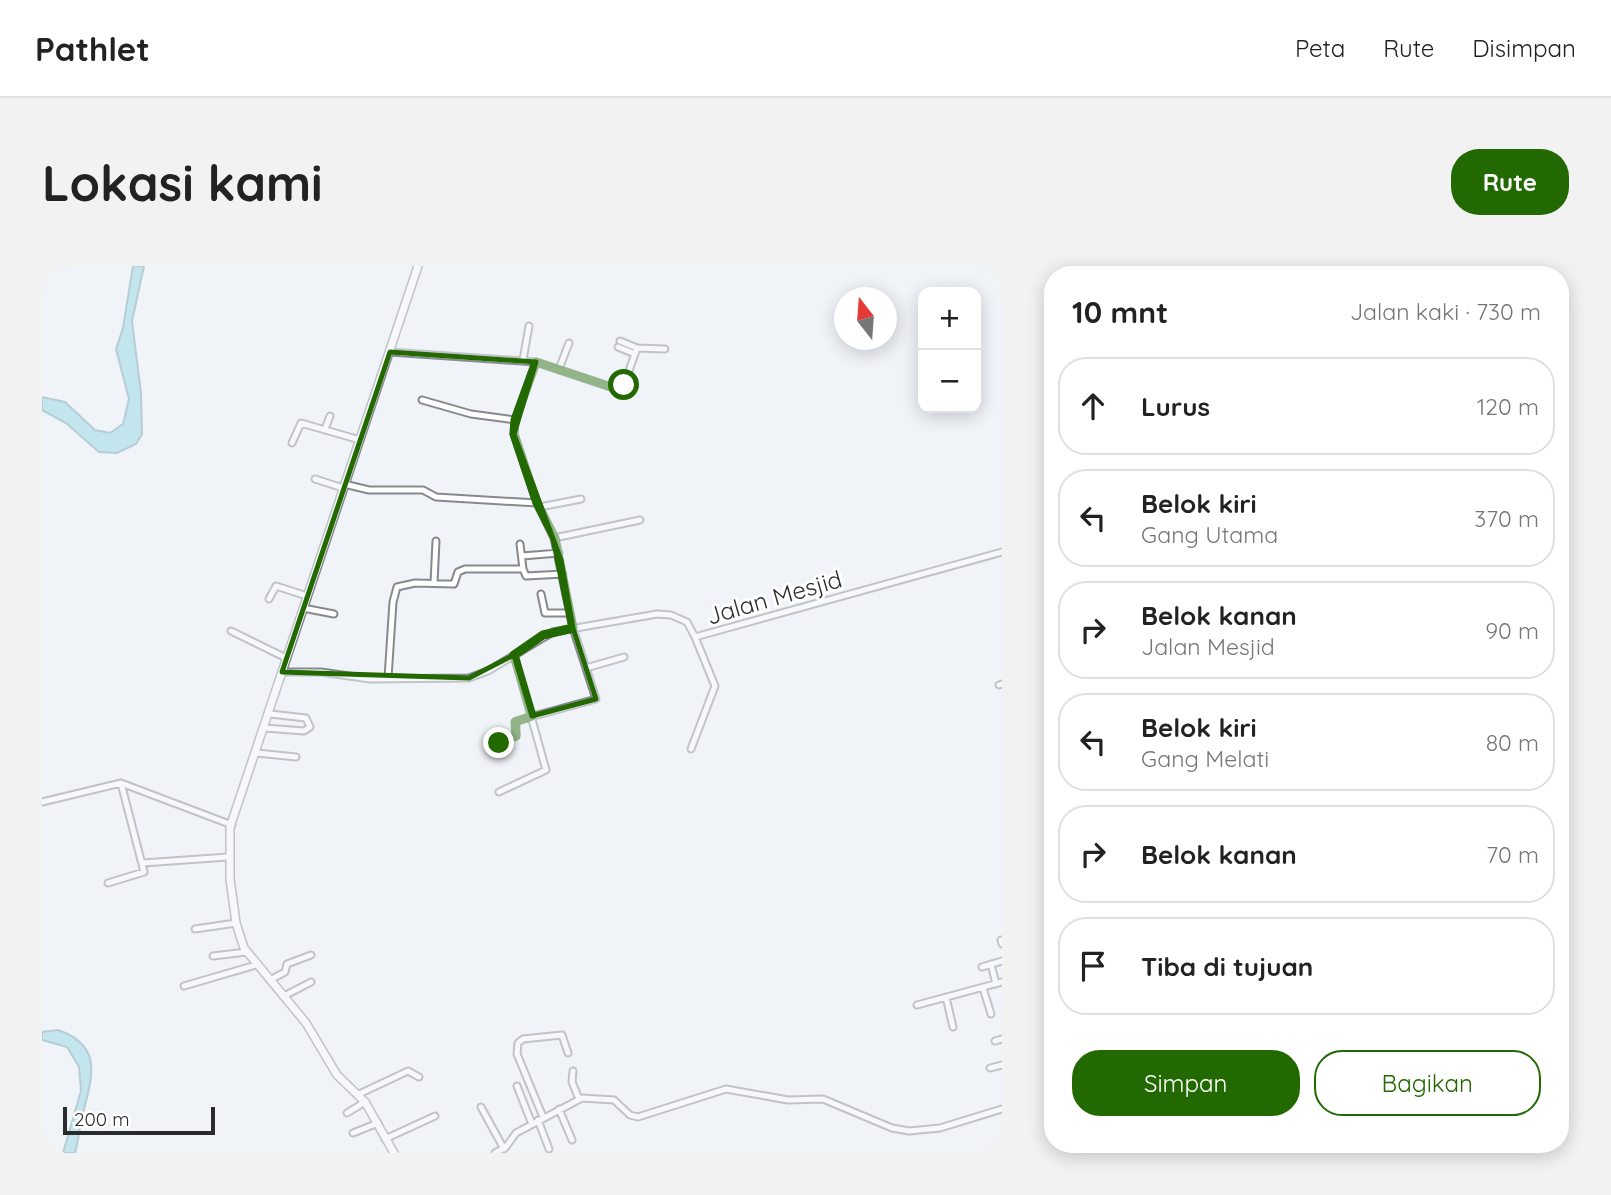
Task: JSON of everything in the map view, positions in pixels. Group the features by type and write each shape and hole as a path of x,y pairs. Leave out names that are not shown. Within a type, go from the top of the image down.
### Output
{"street":[{"path":"394,1153 365,1102 337,1074 306,1023 246,952 236,923 228,857 232,825 418,266"},
{"path":"523,360 529,326"},
{"path":"559,369 569,343"},
{"path":"619,344 636,351 665,349"},
{"path":"390,352 536,362 619,388 624,385 636,351"},
{"path":"494,750 500,741 516,736 515,722 596,699 573,628 555,538 538,505 515,439 515,420 536,362"},
{"path":"422,400 471,414 515,420"},
{"path":"325,429 330,416"},
{"path":"292,443 300,424 360,440"},
{"path":"315,479 369,490 423,490 436,497 538,505 581,499"},
{"path":"555,538 640,520"},
{"path":"434,583 436,541"},
{"path":"520,544 526,576 563,574"},
{"name":"Jalan Mesjid","path":"282,672 388,678 475,677 543,635 665,614 687,622 695,637 1002,552"},
{"path":"522,556 559,553"},
{"path":"388,678 396,588 407,584 455,583 458,572 465,569 523,569"},
{"path":"269,599 276,586 307,596"},
{"path":"541,594 545,613 570,613"},
{"path":"303,608 334,614"},
{"path":"231,631 286,658"},
{"path":"691,749 716,685 695,637"},
{"path":"499,792 545,772 514,655"},
{"path":"586,668 624,657"},
{"path":"265,728 304,731 310,727 306,718 270,714"},
{"path":"257,753 296,757"},
{"path":"42,802 121,783 232,825"},
{"path":"108,883 142,874 143,863 121,783"},
{"path":"143,863 228,857"},
{"path":"195,929 236,923"},
{"path":"213,956 246,952"},
{"path":"270,980 285,972 287,964 311,955"},
{"path":"982,967 1002,961"},
{"path":"917,1005 999,983 991,964"},
{"path":"184,986 256,965"},
{"path":"284,996 311,982"},
{"path":"983,988 991,1014"},
{"path":"946,997 953,1027"},
{"path":"549,1149 517,1054 517,1043 523,1039 562,1035 568,1053"},
{"path":"990,1068 1002,1065"},
{"path":"358,1095 408,1071 419,1077"},
{"path":"573,1071 572,1082 579,1099"},
{"path":"517,1086 531,1124"},
{"path":"495,1153 503,1149 516,1133 579,1099 614,1100 630,1115 638,1117 730,1089 788,1100 823,1099 892,1128 909,1131 945,1127 1002,1109"},
{"path":"347,1112 365,1102"},
{"path":"481,1107 503,1149"},
{"path":"559,1109 572,1140"},
{"path":"385,1139 435,1116"},
{"path":"353,1133 378,1123"}],"highlighted area":[{"path":"390,352 536,362 514,434 561,560 573,628 596,699 532,716 514,655 469,678 282,672"}],"water":[{"path":"133,266 144,266 132,321 141,393 142,434 136,444 117,453 99,452 66,423 42,410 42,397 65,402 95,430 110,433 123,424 129,399 116,349 123,328"},
{"path":"58,1030 84,1046 91,1067 91,1080 75,1153 63,1153 81,1091 79,1067 67,1047 42,1040 42,1032"}],"route":[{"path":"499,743 516,736 515,722 532,716 514,655 543,635 573,628 555,538 537,503 515,439 515,420 536,362 614,388 624,385"}]}
